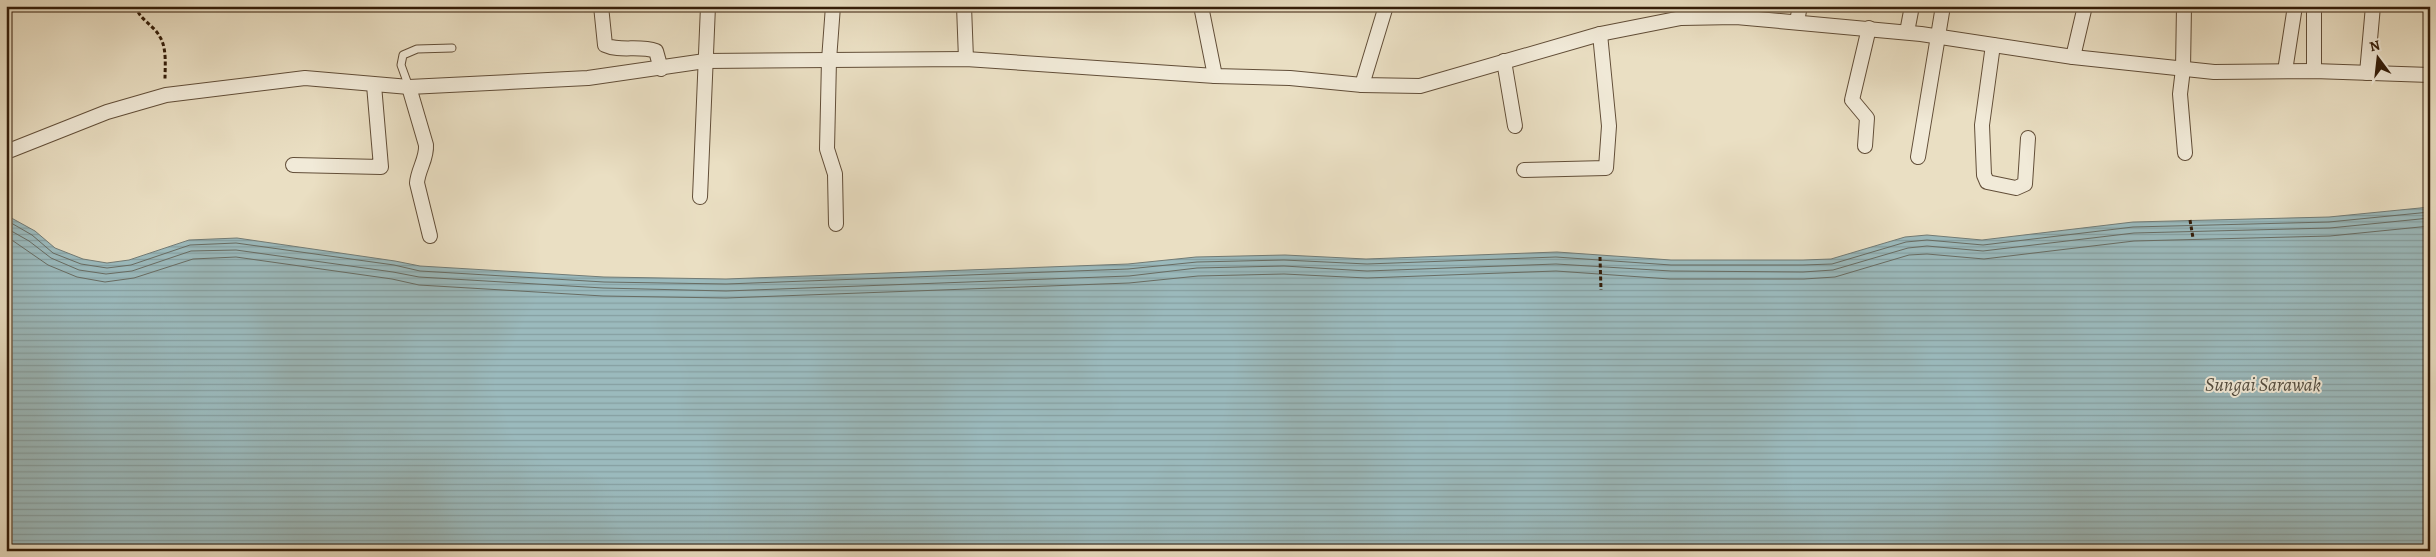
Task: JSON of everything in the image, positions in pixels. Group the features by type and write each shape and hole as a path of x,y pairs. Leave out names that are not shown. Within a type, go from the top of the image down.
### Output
{"street":[{"path":"601,6 605,44 611,48 635,47 656,51 660,69"},
{"path":"700,197 708,6"},
{"path":"833,6 829,60 827,149 836,174 836,224"},
{"path":"964,6 966,60"},
{"path":"1201,6 1215,76"},
{"path":"1362,85 1386,6"},
{"path":"1797,21 1800,6"},
{"path":"1907,32 1912,6"},
{"path":"1918,157 1943,6"},
{"path":"2073,57 2085,6"},
{"path":"2184,6 2183,69 2180,94 2185,153"},
{"path":"2285,71 2295,6"},
{"path":"2314,6 2314,71"},
{"path":"2367,72 2373,6"},
{"path":"6,152 107,112 166,95 305,78 409,87 588,78 705,61 966,60 1215,76 1290,78 1362,85 1420,86 1681,12 1907,32 2073,57 2214,72 2314,71 2430,75"},
{"path":"1865,146 1867,118 1852,100 1868,28"},
{"path":"1524,170 1606,168 1609,126 1600,34"},
{"path":"1993,45 1982,125 1984,175 1987,182 2016,188 2025,184 2028,138"},
{"path":"1504,61 1515,126"},
{"path":"293,165 381,167 374,85"},
{"path":"409,87 426,145 427,155 418,176 418,183 430,236"}],"lane":[{"path":"409,87 401,65 403,55 417,49 452,48"}],"path":[{"path":"136,6 142,17 160,37 164,50 166,95"},
{"path":"2190,220 2193,238"},
{"path":"1600,257 1601,290"}],"water":[{"name":"Sungai Sarawak","path":"2430,207 2430,551 6,551 6,215 35,231 55,248 83,259 107,263 129,260 189,240 237,238 420,266 604,277 726,279 1128,264 1196,257 1285,255 1366,259 1557,252 1671,260 1831,259 1905,237 1927,235 1982,240 2133,222 2329,217"}]}
